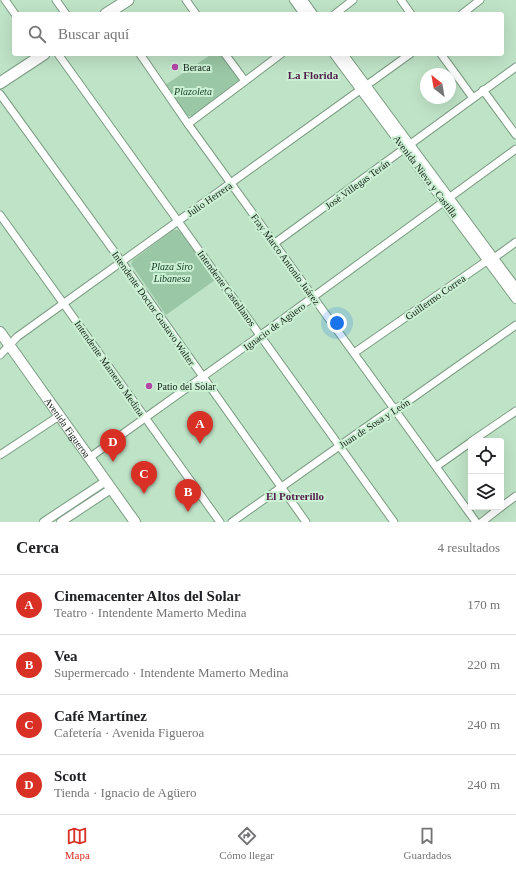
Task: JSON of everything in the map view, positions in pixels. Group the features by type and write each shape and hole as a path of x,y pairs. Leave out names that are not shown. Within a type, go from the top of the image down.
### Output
{"main road":[{"path":"111,12 127,0"},
{"path":"0,83 41,56"},
{"name":"Avenida Figueroa","path":"0,332 135,522"}],"street":[{"path":"5,0 14,12"},
{"path":"56,0 65,12"},
{"path":"186,0 195,12"},
{"path":"294,0 303,12"},
{"path":"303,0 312,12"},
{"path":"337,12 353,0"},
{"path":"401,0 410,12"},
{"path":"465,12 480,0"},
{"name":"Intendente Castellanos","path":"59,56 394,522"},
{"name":"Fray Marco Antonio Juárez","path":"141,56 188,124 437,466 476,522"},
{"path":"226,56 245,81"},
{"path":"188,124 278,56"},
{"name":"Avenida Nieva y Castilla","path":"336,56 364,87"},
{"name":"Avenida Nieva y Castilla","path":"344,56 364,87 491,259 516,299"},
{"name":"Julio Herrera","path":"0,355 17,337 407,56"},
{"path":"442,56 473,98"},
{"name":"José Villegas Terán","path":"275,243 516,67"},
{"path":"483,90 516,135"},
{"name":"Intendente Doctor Gustavo Walter","path":"0,94 121,261 306,522"},
{"name":"Ignacio de Agüero","path":"89,458 516,150"},
{"name":"Intendente Mamerto Medina","path":"0,215 220,522"},
{"name":"Guillermo Correa","path":"354,353 516,242"},
{"name":"Avenida Nieva y Castilla","path":"491,259 516,288"},
{"name":"Juan de Sosa y León","path":"232,522 340,445 395,408 404,404 516,325"},
{"path":"478,438 516,411"},
{"path":"0,455 59,416"},
{"path":"437,466 468,445"},
{"path":"44,522 108,485"},
{"path":"61,522 108,485"},
{"path":"504,505 516,496"},
{"path":"482,522 497,510"}],"green space":[{"name":"Plazoleta","path":"209,56 222,56 239,80 192,116 187,116 165,85"},
{"name":"Plaza Siro Libanesa","path":"173,230 178,230 182,234 215,280 166,315 131,264 133,260"}],"place":[{"name":"Beraca","path":"175,67"},
{"name":"Patio del Solar","path":"149,386"},
{"name":"Cinemacenter Altos del Solar","path":"200,444"},
{"name":"Scott","path":"113,462"},
{"name":"Café Martínez","path":"144,494"},
{"name":"Vea","path":"188,512"}],"district":[{"name":"La Florida","path":"313,75"},
{"name":"El Potrerillo","path":"295,496"}]}
